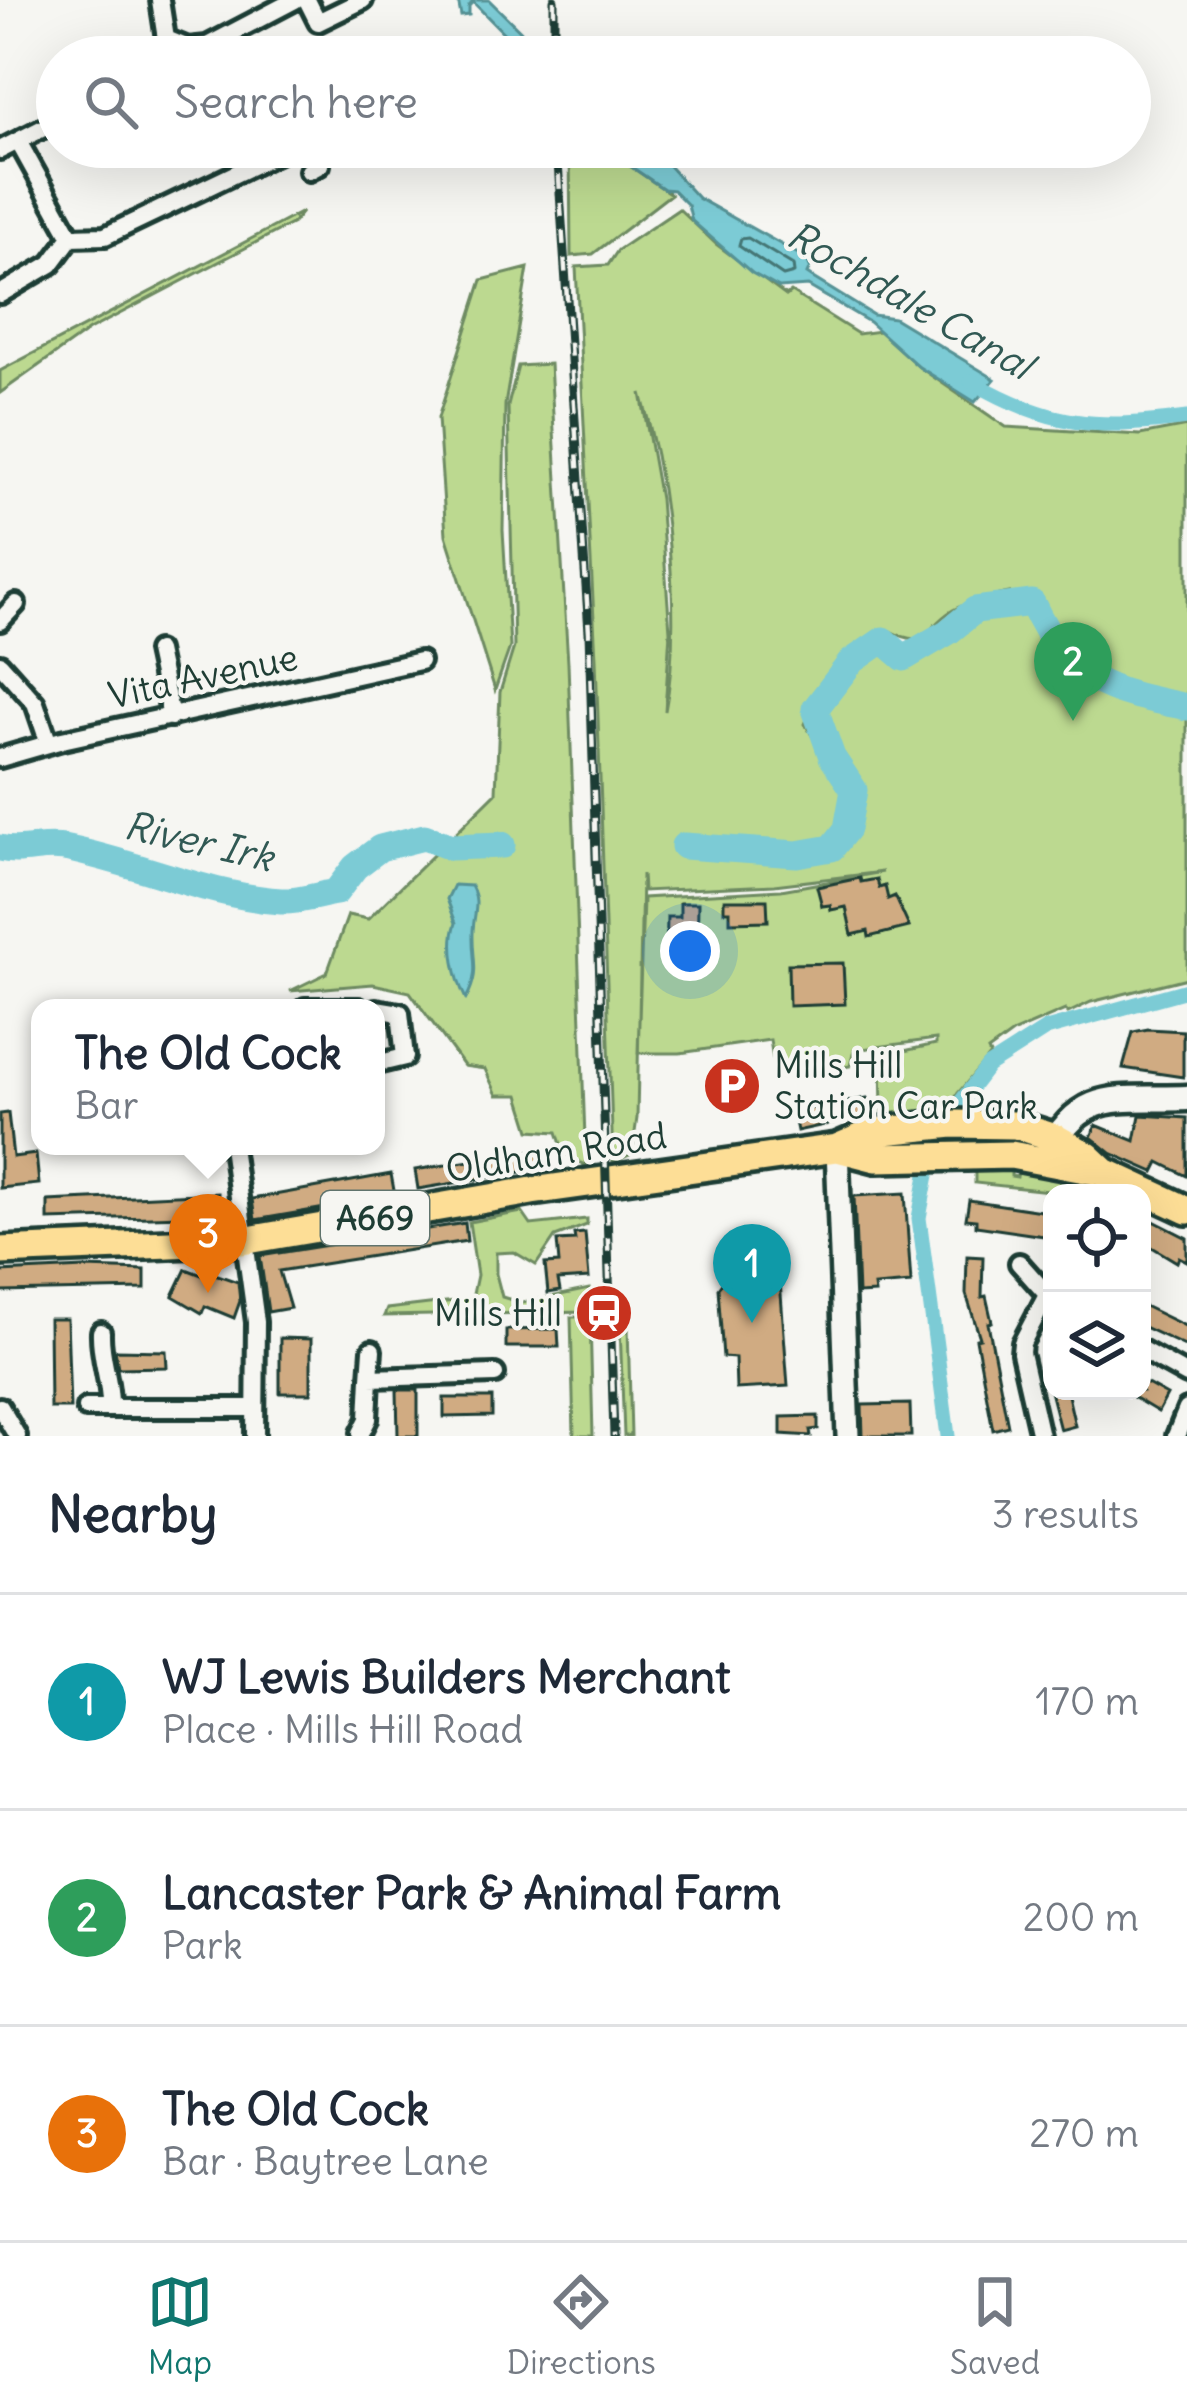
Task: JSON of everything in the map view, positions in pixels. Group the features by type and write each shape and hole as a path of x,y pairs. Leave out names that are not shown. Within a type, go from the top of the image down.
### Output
{"main road":[{"path":"1050,1149 1070,1117 1087,1106 1187,1098"},
{"name":"A669","path":"838,1148 874,1132 987,1123 1032,1128 1050,1149"},
{"name":"A669","path":"838,1148 876,1159 1050,1149 1088,1156 1105,1172 1187,1210"},
{"name":"Oldham Road","path":"0,1251 242,1241 532,1191 838,1148"}],"street":[{"path":"160,0 166,36"},
{"path":"226,36 295,0"},
{"path":"308,0 318,22 363,0"},
{"path":"0,150 36,132"},
{"path":"18,141 71,237"},
{"path":"71,237 105,236 247,168"},
{"path":"0,294 51,264 71,237"},
{"path":"0,621 16,604"},
{"path":"157,651 171,717"},
{"name":"Vita Avenue","path":"0,758 420,661"},
{"path":"0,664 35,703 49,744"},
{"path":"385,1010 400,1013 405,1057 385,1062"},
{"path":"838,1148 848,1436"},
{"path":"233,1155 256,1322 255,1436"},
{"path":"1019,1263 1044,1292"},
{"path":"1040,1436 1021,1353 1022,1342 1043,1308"},
{"path":"101,1332 100,1360 111,1391 110,1407"},
{"path":"360,1435 368,1419 372,1350"},
{"path":"1151,1355 1187,1375"},
{"path":"370,1378 495,1374"},
{"path":"0,1407 17,1436"},
{"path":"86,1408 254,1408"},
{"path":"1177,1436 1187,1409"}],"green space":[{"path":"570,168 633,168 671,194 593,254 571,256"},
{"path":"679,209 716,244 786,296 791,292 858,334 879,331 919,367 1006,427 1140,435 1187,426 1187,978 1091,1002 1068,1013 1065,1010 1014,1032 988,1051 990,1055 943,1111 882,1115 881,1056 936,1044 936,1039 854,1050 850,1066 776,1078 770,1040 680,1053 638,1053 632,1154 613,1162 596,659 576,267 608,265 618,250","holes":["641,393 670,551 672,635 665,711 670,631 660,499","1009,593 1005,611 980,613 950,638 905,661 881,647 854,664 824,707 826,726 814,739 805,724 827,678 856,646 888,630 919,638 953,610","883,872 781,890 643,898 639,1025 642,874 643,891 774,885"]},
{"path":"302,212 293,223 89,330 0,393 0,371"},
{"path":"528,268 505,405 503,530 510,647 495,690 446,535 438,418 482,280"},
{"path":"550,364 568,663 586,1166 564,1153 557,1132 530,1130 519,1095 497,1095 485,1069 464,1066 410,992 373,984 290,991 327,973 348,915 368,919 496,793 500,692 514,647 508,406 518,366"},
{"path":"975,1169 1072,1181 1043,1184 1043,1190 975,1183"},
{"path":"522,1212 531,1225 587,1219 587,1225 555,1237 536,1265 514,1252 496,1253 502,1297 522,1303 589,1289 589,1312 384,1316 387,1309 472,1299 477,1275 469,1222"},
{"path":"571,1317 590,1317 593,1436 574,1436"},
{"path":"620,1326 628,1326 631,1436 624,1436"}],"water":[{"path":"458,0 489,0 526,36 506,36 473,2 469,15 461,16"},
{"path":"633,168 671,168 698,198 807,259 807,274 873,315 894,318 995,379 975,402 919,367 869,322 808,286 779,288 752,273 692,221 688,205 673,190"},
{"path":"454,885 471,886 476,898 475,973 466,999 454,961 456,923 447,899"}],"building":[{"path":"860,878 861,882 877,879 879,888 885,886 888,899 895,896 909,927 869,937 868,931 852,935 846,907 831,910 830,905 822,906 817,887"},
{"path":"724,900 767,900 768,921 730,922"},
{"path":"680,903 698,903 697,966 666,966 667,917 680,917"},
{"path":"843,963 845,1004 789,1006 788,964"},
{"path":"1183,1031 1183,1077 1123,1068 1133,1032"},
{"path":"867,1098 870,1115 797,1131 793,1112"},
{"path":"8,1113 13,1157 36,1155 39,1184 0,1188 0,1114"},
{"path":"1140,1115 1187,1118 1187,1176 1159,1162 1154,1172 1111,1153 1091,1137 1096,1125 1135,1141"},
{"path":"536,1150 545,1168 418,1189 415,1170"},
{"path":"391,1174 395,1196 255,1220 252,1199"},
{"path":"218,1193 218,1215 48,1220 48,1201"},
{"path":"905,1193 911,1283 874,1286 875,1293 858,1294 854,1196"},
{"path":"969,1200 1043,1211 1043,1236 976,1226 976,1220 966,1219"},
{"path":"1151,1220 1187,1238 1187,1261 1179,1257 1177,1262 1151,1246"},
{"path":"465,1223 467,1241 279,1271 290,1308 268,1312 260,1256"},
{"path":"585,1233 589,1278 558,1280 560,1291 548,1293 545,1264 559,1263 557,1241 575,1240 574,1234"},
{"path":"967,1256 983,1257 982,1297 986,1296 992,1322 988,1323 1008,1426 993,1430 976,1339 980,1338 966,1294"},
{"path":"779,1268 788,1386 736,1389 735,1358 723,1357 718,1288 730,1272"},
{"path":"186,1269 238,1282 240,1301 234,1318 205,1306 202,1313 173,1296"},
{"path":"145,1270 145,1289 0,1292 0,1272"},
{"path":"1151,1309 1187,1327 1187,1347 1151,1330"},
{"path":"49,1319 67,1319 70,1408 50,1408"},
{"path":"558,1329 559,1347 506,1347 506,1330"},
{"path":"280,1338 311,1339 311,1393 280,1393"},
{"path":"115,1350 166,1351 167,1367 118,1368"},
{"path":"1151,1386 1167,1395 1158,1412 1138,1400 1151,1400"},
{"path":"397,1390 418,1390 418,1436 398,1436"},
{"path":"444,1398 492,1398 492,1416 444,1417"},
{"path":"1052,1400 1069,1400 1075,1426 1060,1430"},
{"path":"910,1404 911,1436 863,1436 862,1405"},
{"path":"818,1416 818,1429 810,1430 811,1436 781,1434 781,1417"}],"waterway":[{"name":"Rochdale Canal","path":"971,381 1026,408 1075,421 1126,424 1187,418"},
{"name":"River Irk","path":"684,846 797,854 832,848 847,829 854,790 832,757 815,709 851,662 883,640 904,658 975,610 1032,603 1060,650 1093,679 1134,695 1187,707"},
{"name":"River Irk","path":"0,848 64,848 226,893 288,901 336,892 355,867 380,848 424,837 451,847 502,845"},
{"name":"Rochdale Canal","path":"948,1436 919,1218 927,1175 962,1100 988,1066 1046,1029 1187,990"}],"railway":[{"path":"554,0 554,36"},
{"path":"558,168 589,632 614,1436"}],"place":[{"name":"Lancaster Park & Animal Farm","path":"1073,721"},
{"name":"Mills Hill Station Car Park","path":"732,1086"},
{"name":"The Old Cock","path":"208,1293"},
{"name":"Mills Hill","path":"604,1313"},
{"name":"WJ Lewis Builders Merchant","path":"752,1323"}]}
